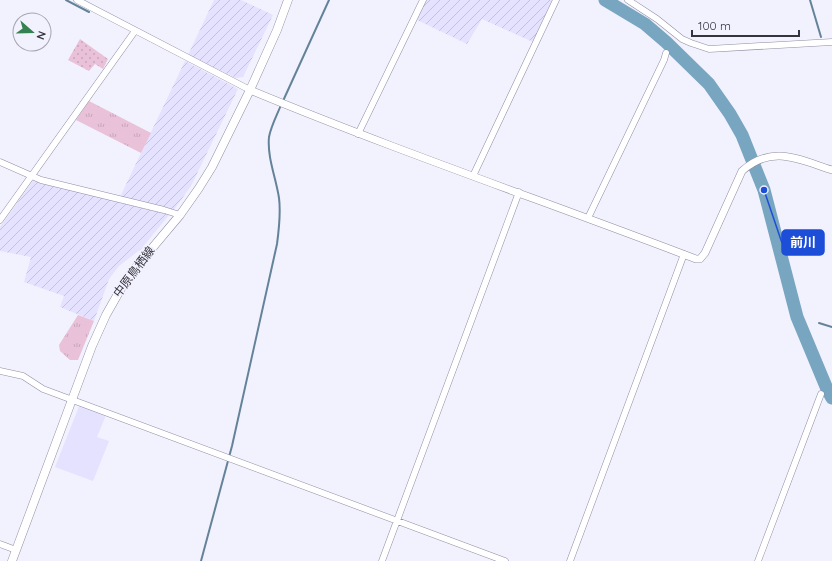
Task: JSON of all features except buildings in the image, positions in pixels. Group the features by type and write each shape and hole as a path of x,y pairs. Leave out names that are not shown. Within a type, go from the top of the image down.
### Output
{"main road":[{"name":"中原鳥栖線","path":"12,561 92,346 115,298 127,278 180,215 212,167 250,90 277,30 288,0"}],"street":[{"path":"77,0 250,90 358,134 519,192 696,259 700,259 705,253 742,171 747,167 764,158 784,155 832,170"},
{"path":"358,134 423,0"},
{"path":"473,176 556,0"},
{"path":"628,0 657,19 682,39 709,48 832,42"},
{"path":"0,220 135,31"},
{"path":"588,218 661,67 666,53"},
{"path":"0,162 32,177 180,215"},
{"path":"382,561 519,192"},
{"path":"570,561 684,254"},
{"path":"0,371 23,376 43,389 505,561"},
{"path":"758,561 821,394"},
{"path":"0,544 16,550"}],"shaded area":[{"path":"214,0 241,0 273,15 243,77 236,78 188,55"},
{"path":"426,0 554,0 533,42 482,19 467,44 417,20"},
{"path":"185,61 238,89 191,186 173,211 120,197"},
{"path":"33,181 170,214 141,249 119,266 109,279 94,321 60,307 64,296 24,282 31,257 0,251 0,227"},
{"path":"80,404 106,415 97,437 109,441 93,481 55,467"}],"green space":[{"path":"80,39 108,59 103,69 95,64 89,71 68,60"},
{"path":"89,101 151,133 141,153 76,120"},
{"path":"78,315 94,321 78,360 70,360 60,351 59,345"}],"waterway":[{"path":"66,0 89,12"},
{"path":"283,101 329,0"},
{"path":"605,0 645,24 666,42 709,84 730,114 742,135 764,190 797,317 832,398"},
{"path":"810,0 821,37"},
{"path":"201,561 232,446 277,244 280,221 280,204 270,160 269,137 281,105"},
{"path":"819,323 832,327"}],"place":[{"name":"前川","path":"764,190"}]}
